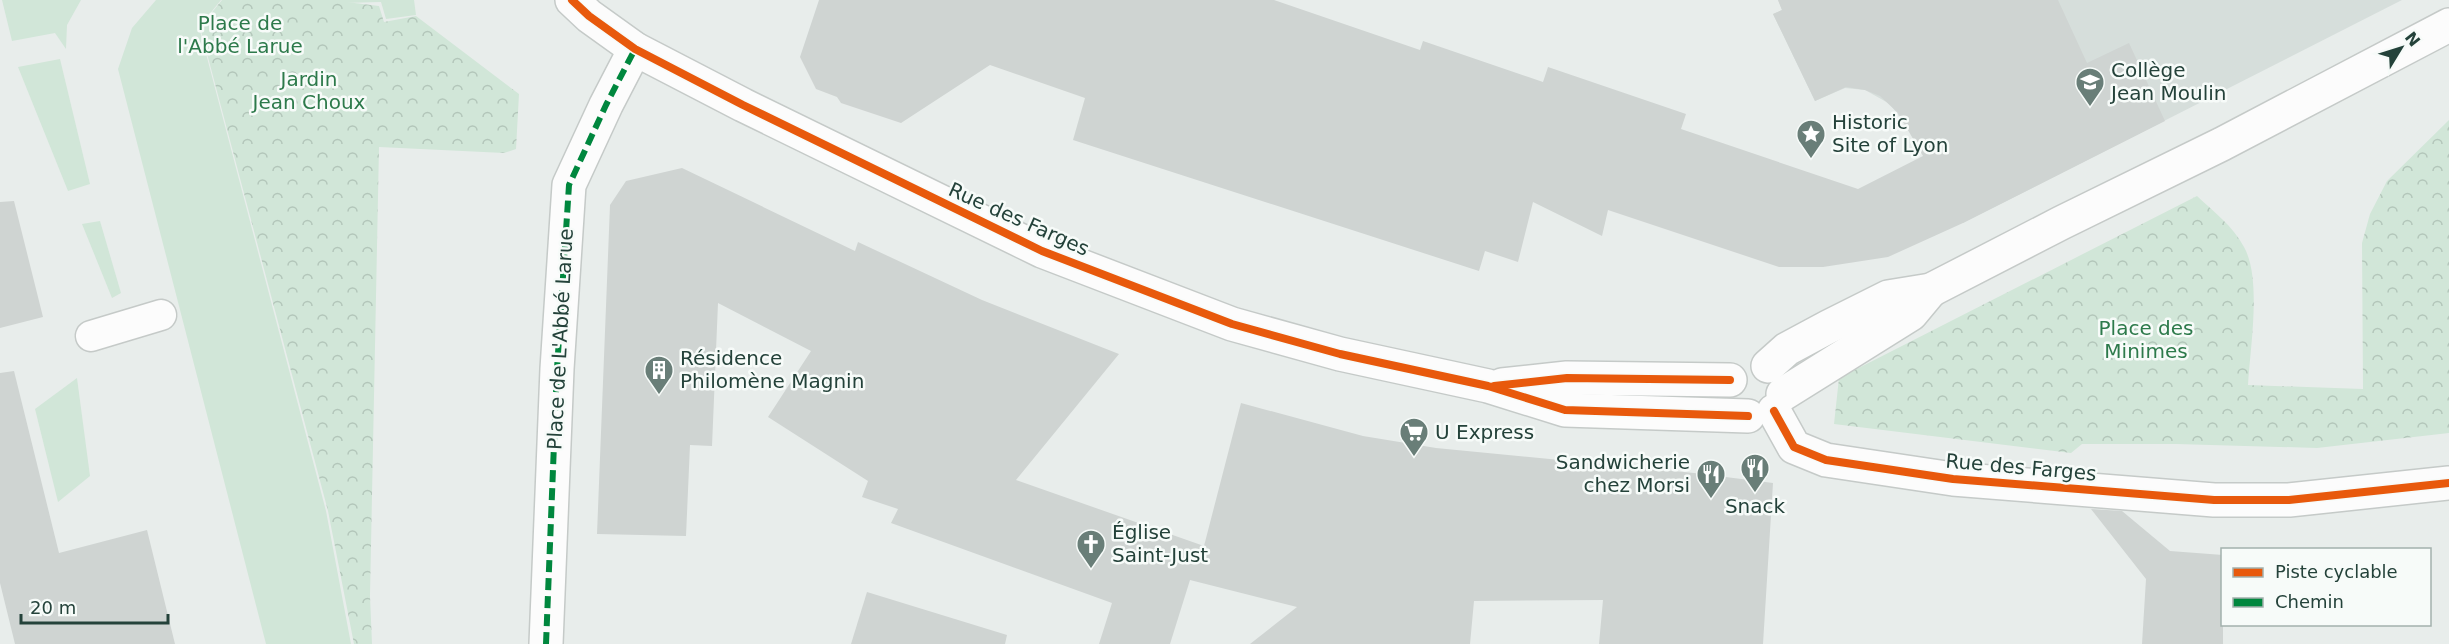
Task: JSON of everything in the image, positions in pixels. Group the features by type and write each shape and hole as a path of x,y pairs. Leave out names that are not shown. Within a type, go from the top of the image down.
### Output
{"street":[{"name":"Rue des Farges","path":"572,0 635,49 742,105 1042,251 1232,324 1340,354 1488,386 1565,410 1768,407 1794,447 1826,460 2006,484 2214,500 2289,500 2449,483"},
{"path":"1768,366 1787,349 1888,297 1931,290 2241,134 2449,25"},
{"name":"Place de L'Abbé Larue","path":"546,644 557,369 569,185 635,49"},
{"path":"1768,407 1780,378 1768,366 1759,363 1742,366 1730,380 1730,398 1740,413 1768,407 1911,314 1931,290"},
{"name":"Rue des Farges","path":"1488,386 1567,378 1730,380"}],"lane":[{"path":"91,336 161,315"}],"shaded area":[{"name":"Collège Jean Moulin","path":"1778,0 2402,0 1963,223 1922,166 1954,100 1904,123 1890,104 1865,90 1845,88 1815,101 1773,14 1782,10"}],"green space":[{"path":"2,0 81,0 67,25 66,49 55,33 12,41"},
{"path":"156,0 221,0 199,27 326,511 351,644 266,644 118,69 132,28"},
{"name":"Jardin Jean Choux","path":"222,0 330,0 379,6 384,22 416,16 519,94 516,149 504,153 379,147 370,596 372,644 354,644 328,511 200,27"},
{"path":"322,0 414,0 416,15 386,19 381,2 342,3"},
{"path":"60,59 90,184 68,191 18,67"},
{"name":"Place des Minimes","path":"2449,120 2449,433 2317,448 2082,444 2071,453 1834,424 1839,378 2197,196 2234,232 2244,247 2249,261 2254,314 2248,385 2363,389 2362,243 2370,214 2387,181"},
{"path":"100,221 121,293 112,298 82,224"},
{"path":"77,378 90,476 58,502 35,409"}],"building":[{"path":"819,0 1274,0 1420,50 1423,41 1543,82 1548,67 1686,114 1681,129 1858,189 1923,156 1898,113 1880,96 1865,90 1846,87 1815,101 1773,14 1782,10 1778,0 2058,0 2087,63 2129,43 2165,121 1963,223 1888,257 1823,267 1779,267 1608,210 1602,236 1533,202 1518,262 1485,251 1479,271 1073,140 1085,98 990,65 901,123 841,103 837,97 816,89 800,57"},
{"path":"682,168 855,251 858,242 982,300 1119,354 1016,480 1204,546 1241,403 1363,436 1436,448 1773,483 1763,644 1599,644 1603,600 1474,601 1470,644 1250,644 1297,607 1190,580 1170,644 1099,644 1112,603 891,523 898,509 862,497 868,481 768,417 811,351 718,303 712,446 690,445 686,536 597,534 610,205 626,181"},
{"path":"14,201 43,317 0,328 0,202"},
{"path":"14,371 59,553 147,530 175,644 15,644 0,583 0,373"},
{"path":"2091,509 2122,511 2170,551 2221,555 2223,644 2142,644 2146,579"},
{"path":"867,592 1007,635 1005,644 851,644"}],"marked path":[{"path":"546,644 557,369 569,185 635,49"}],"cycle path":[{"path":"572,0 589,16 635,49 743,105 1042,251 1232,324 1340,354 1488,386 1565,410 1748,416"},
{"path":"1494,386 1567,378 1730,380"},
{"path":"1774,411 1794,447 1826,460 1953,479 2214,500 2289,500 2449,483"}],"place":[{"name":"Collège Jean Moulin","path":"2090,108"},
{"name":"Historic Site of Lyon","path":"1811,160"},
{"name":"Résidence Philomène Magnin","path":"659,396"},
{"name":"U Express","path":"1414,458"},
{"name":"Snack","path":"1755,494"},
{"name":"Sandwicherie chez Morsi","path":"1711,500"},
{"name":"Église Saint-Just","path":"1091,570"}],"park label":[{"name":"Place de l'Abbé Larue","path":"240,34"}]}
